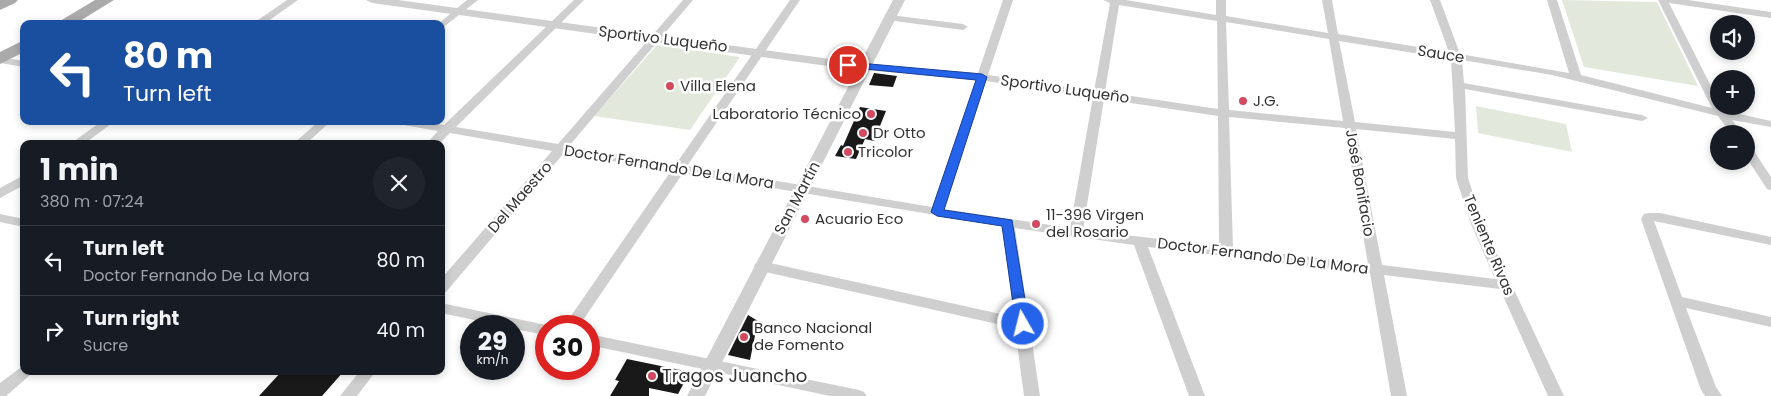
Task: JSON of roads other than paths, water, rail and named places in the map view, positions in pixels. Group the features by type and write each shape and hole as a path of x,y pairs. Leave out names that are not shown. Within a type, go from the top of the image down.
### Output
{"main road":[{"path":"0,5 10,0"},
{"path":"70,20 106,0"},
{"path":"0,59 20,47"}],"street":[{"path":"263,20 293,0"},
{"name":"Sportivo Luqueño","path":"372,0 656,37 866,68 982,77 1223,113 1461,136"},
{"path":"445,23 473,0"},
{"path":"436,140 579,0"},
{"name":"Del Maestro","path":"445,283 688,0"},
{"path":"579,315 795,0"},
{"name":"San Martín","path":"696,396 710,365 866,68 899,0"},
{"path":"937,212 1008,0"},
{"path":"1076,233 1099,94 1112,0"},
{"name":"Sauce","path":"1112,0 1576,77 1726,116 1771,124"},
{"path":"1221,0 1226,252"},
{"name":"José Bonifacio","path":"1327,0 1400,396"},
{"name":"Teniente Rivas","path":"1435,0 1456,57 1459,85 1462,178 1477,224 1556,396"},
{"path":"1552,0 1576,77"},
{"path":"1662,0 1713,102 1732,125"},
{"path":"1669,0 1771,15"},
{"path":"890,18 963,27"},
{"path":"0,59 20,63"},
{"path":"1459,85 1642,118"},
{"path":"83,140 104,125"},
{"path":"304,140 321,125"},
{"name":"Doctor Fernando De La Mora","path":"419,125 1008,223 1139,242 1506,285"},
{"path":"1755,162 1771,186"},
{"path":"0,194 20,182"},
{"path":"1714,396 1709,390 1647,222 1649,217 1660,217 1771,241"},
{"path":"0,218 20,222"},
{"path":"1008,223 1032,396"},
{"path":"1139,242 1198,396"},
{"path":"762,266 1023,324"},
{"path":"1677,301 1771,322"},
{"path":"445,309 535,328"},
{"path":"600,341 859,396"},
{"path":"0,392 20,375"},
{"path":"348,396 366,375"}],"place":[{"name":"Villa Elena","path":"670,86"},
{"name":"J.G.","path":"1243,101"},
{"name":"Laboratorio Técnico","path":"871,114"},
{"name":"Dr Otto","path":"863,133"},
{"name":"Tricolor","path":"848,152"},
{"name":"Acuario Eco","path":"805,219"},
{"name":"11-396 Virgen del Rosario","path":"1036,224"},
{"name":"Banco Nacional de Fomento","path":"744,337"},
{"name":"Tragos Juancho","path":"652,376"}]}
